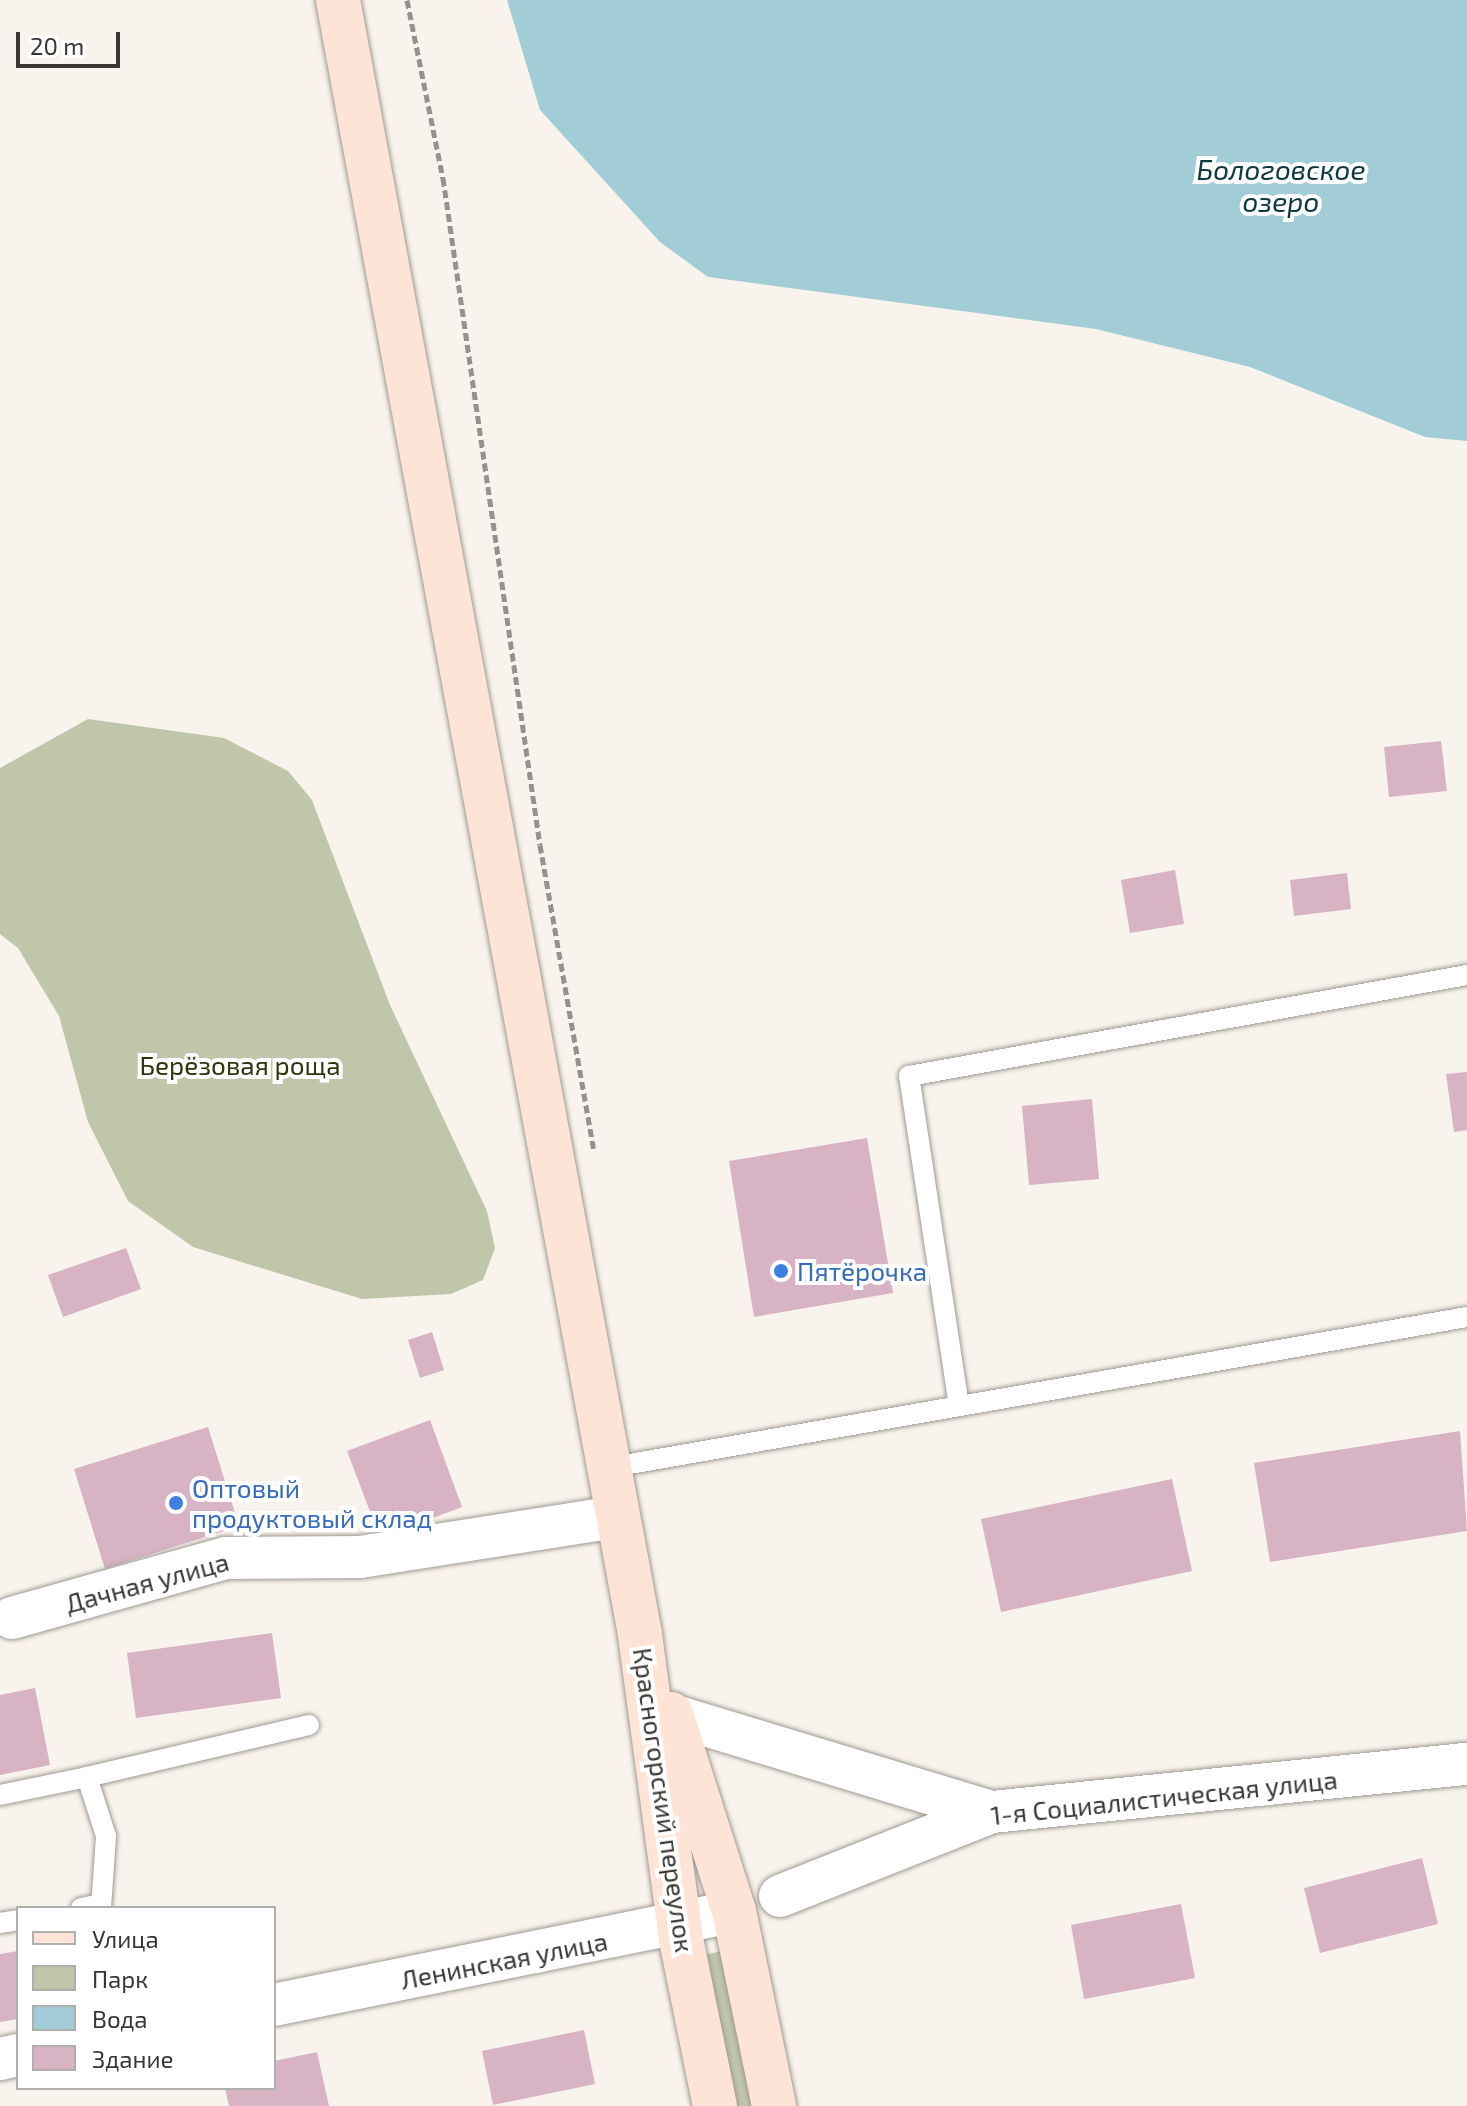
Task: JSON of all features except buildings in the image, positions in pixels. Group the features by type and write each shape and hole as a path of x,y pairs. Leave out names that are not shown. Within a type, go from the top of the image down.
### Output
{"main road":[{"path":"338,0 640,1635"},
{"name":"Красногорский переулок","path":"640,1635 672,1715 734,1911 774,2106"},
{"name":"Красногорский переулок","path":"640,1635 679,1925 715,2106"}],"street":[{"name":"Дачная улица","path":"12,1618 226,1558 360,1557 616,1517"},
{"path":"672,1715 992,1812"},
{"name":"1-я Социалистическая улица","path":"780,1896 992,1812 1467,1764"},
{"name":"Ленинская улица","path":"276,2005 679,1925 734,1911"}],"lane":[{"path":"959,1406 909,1076 1467,975"},
{"path":"607,1468 1467,1317"},
{"path":"0,1795 309,1725"},
{"path":"87,1777 106,1836 95,1906"}],"path":[{"path":"407,0 443,178 537,830 597,1168"}],"green space":[{"name":"Берёзовая роща","path":"88,719 224,738 288,771 312,800 390,1005 487,1211 495,1248 483,1280 451,1294 362,1299 193,1247 128,1201 88,1122 59,1016 18,948 0,934 0,768"},
{"path":"726,1950 758,2106 731,2106 700,1956"}],"water":[{"name":"Бологовское озеро","path":"507,0 1467,0 1467,441 1425,437 1250,367 1096,329 708,277 660,242 540,110"}],"place":[{"name":"Пятёрочка","path":"781,1271"},
{"name":"Оптовый продуктовый склад","path":"176,1503"}]}
